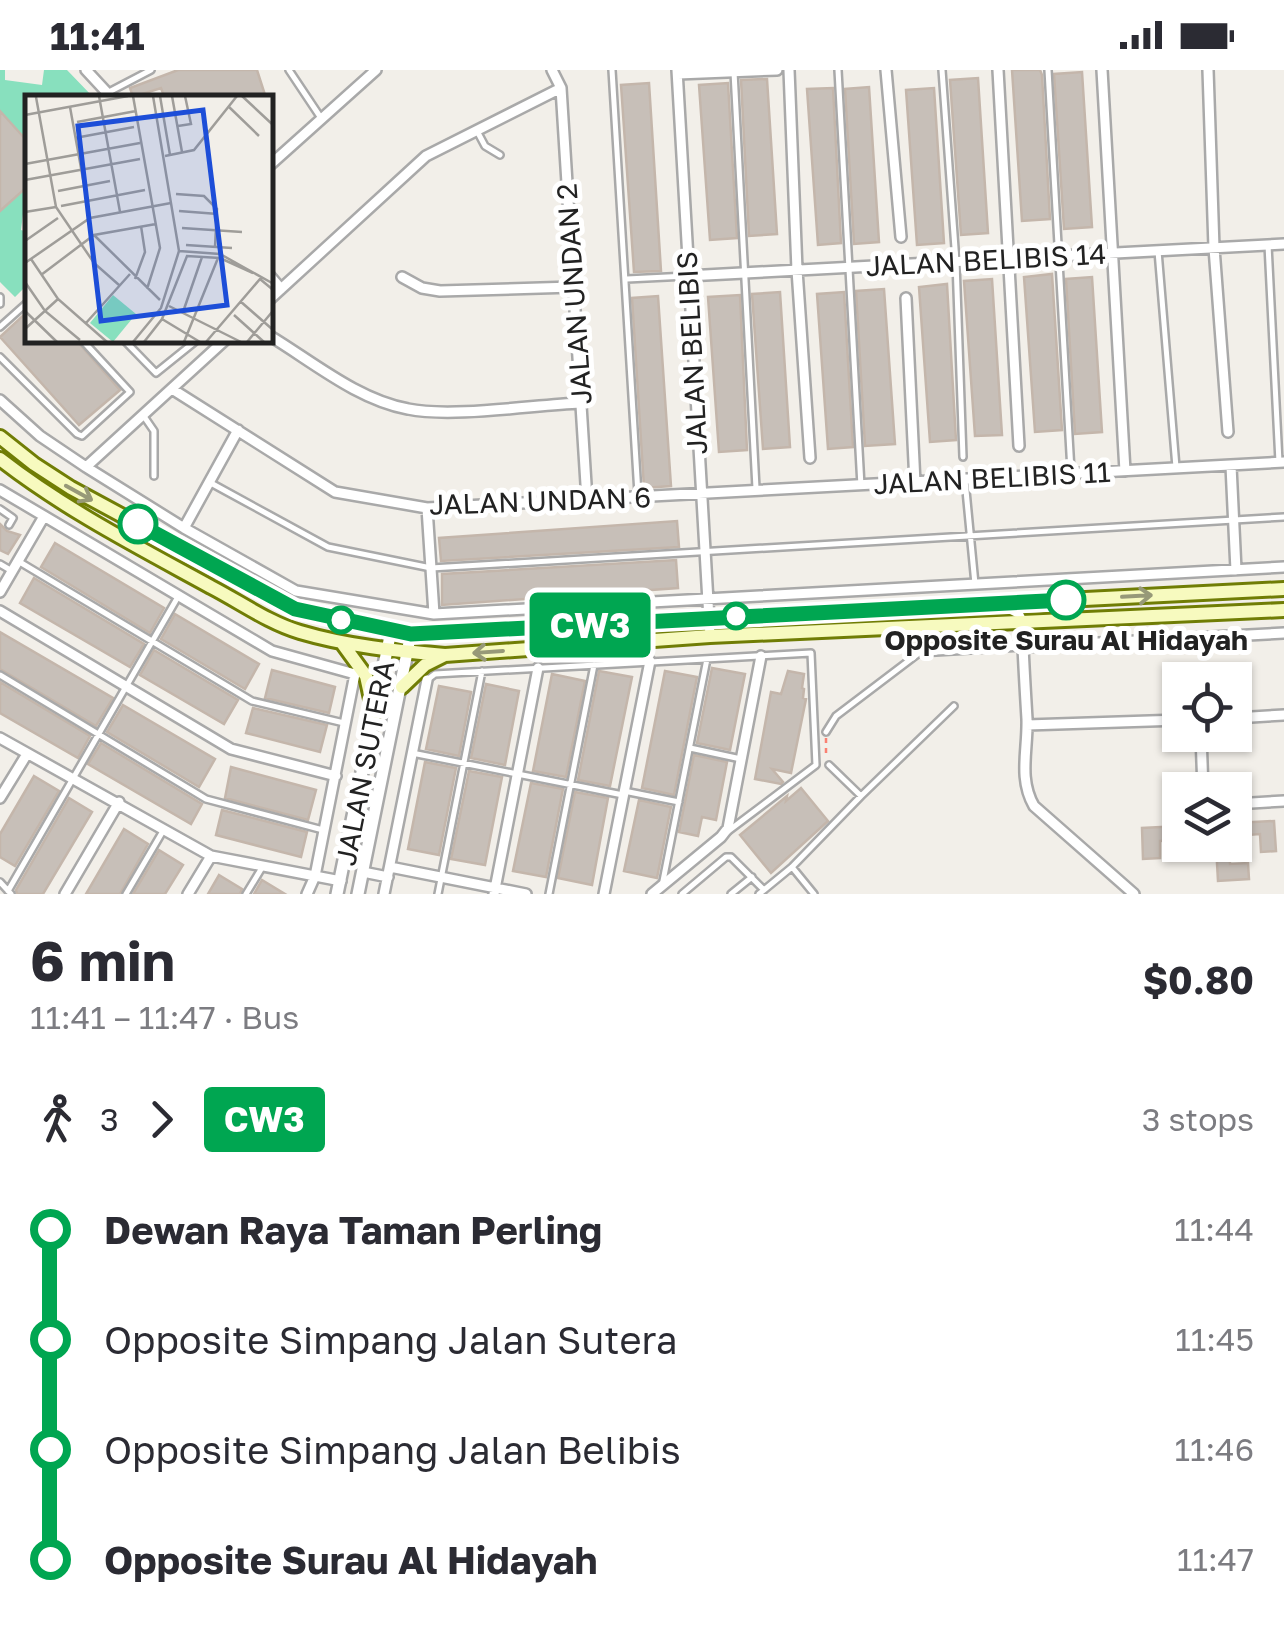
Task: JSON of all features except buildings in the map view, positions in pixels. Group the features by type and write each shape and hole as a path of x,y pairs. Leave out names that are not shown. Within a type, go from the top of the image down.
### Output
{"main road":[{"path":"0,436 71,488 295,609 411,634 1284,589"},
{"path":"0,459 38,486 296,631 342,643 407,652 445,655 710,636 1284,610"},
{"path":"342,643 366,676 374,713"},
{"path":"402,687 425,665 445,655"}],"street":[{"path":"86,70 110,95"},
{"path":"272,163 376,70"},
{"path":"272,298 426,156 561,88 552,70"},
{"path":"677,72 777,70"},
{"path":"789,70 810,458"},
{"path":"886,70 901,236"},
{"path":"998,70 1019,446"},
{"path":"1102,70 1125,471"},
{"path":"1208,70 1214,248 1228,432"},
{"name":"JALAN BELIBIS","path":"677,72 710,636"},
{"name":"JALAN UNDAN 2","path":"561,88 586,500"},
{"name":"JALAN BELIBIS 14","path":"688,276 1284,244"},
{"path":"402,277 422,288 440,291 573,288"},
{"path":"272,278 281,289"},
{"path":"906,298 915,483"},
{"path":"272,337 368,396 408,410 580,402"},
{"path":"86,466 223,342"},
{"name":"JALAN UNDAN 6","path":"172,388 334,492 427,508 700,494"},
{"path":"0,400 40,436 86,466 184,528 296,591 434,614 1284,567"},
{"path":"184,528 238,430"},
{"name":"JALAN BELIBIS 11","path":"700,494 1282,462"},
{"path":"1231,466 1236,570"},
{"path":"0,491 272,650 355,674 336,776 307,894"},
{"path":"427,508 434,614"},
{"path":"0,592 43,518"},
{"path":"998,603 1012,608 1022,622 1026,793 1034,806 1132,894"},
{"path":"0,611 231,748 336,776"},
{"name":"JALAN SUTERA","path":"339,888 391,631"},
{"path":"1022,647 1284,633"},
{"name":"JALAN SUTERA","path":"358,894 411,634"},
{"path":"652,894 723,835 761,656"},
{"path":"604,894 650,661"},
{"path":"494,891 538,668"},
{"path":"384,894 427,680"},
{"path":"1252,717 1284,715"},
{"path":"1027,724 1162,720"},
{"path":"0,738 211,856 314,876 339,888"},
{"path":"0,798 27,754"},
{"path":"1252,803 1284,801"},
{"path":"65,894 119,802"},
{"path":"367,852 390,867"},
{"path":"188,894 211,856"},
{"path":"363,872 390,867 494,891 526,894"}],"lane":[{"path":"110,95 151,70"},
{"path":"290,70 322,118"},
{"path":"612,70 638,497"},
{"path":"838,70 861,486"},
{"path":"942,70 956,262 963,458"},
{"path":"1048,70 1071,474"},
{"path":"734,72 756,491"},
{"path":"477,130 485,146 500,156"},
{"path":"1268,245 1282,462"},
{"path":"1158,251 1176,469"},
{"path":"627,279 688,276"},
{"path":"0,326 25,305"},
{"path":"0,357 82,436 130,394 84,342"},
{"path":"126,342 156,373 194,342"},
{"path":"143,415 154,431 154,476"},
{"path":"965,480 975,584"},
{"path":"209,482 328,548 431,568 1284,516"},
{"path":"0,508 14,520 9,526"},
{"path":"0,564 15,566 152,640 252,701 347,724"},
{"path":"0,882 10,892 179,595"},
{"path":"826,732 836,716 919,653 1022,647"},
{"path":"427,680 435,674 811,653 816,765 723,835"},
{"path":"662,885 707,659"},
{"path":"548,894 594,665"},
{"path":"438,894 482,671"},
{"path":"0,675 206,798 323,830"},
{"path":"682,894 726,857 736,859 761,892 792,867 954,706"},
{"path":"689,748 741,758"},
{"path":"412,753 678,802"},
{"path":"829,765 861,796"},
{"path":"126,894 164,828"},
{"path":"246,894 262,866"},
{"path":"792,867 812,891 802,894"},
{"path":"731,894 752,877"}],"path":[{"path":"826,732 829,765"}],"green space":[{"path":"0,70 5,70 5,80 42,85 44,70 67,70 91,95 25,95 25,140 0,111"},
{"path":"25,188 21,230 25,231 25,287 15,297 0,282 0,211"}],"bus line":[{"name":"CW3","path":"138,524 295,609 411,634 1066,600"}],"place":[{"name":"Opposite Surau Al Hidayah","path":"1066,600"}]}
